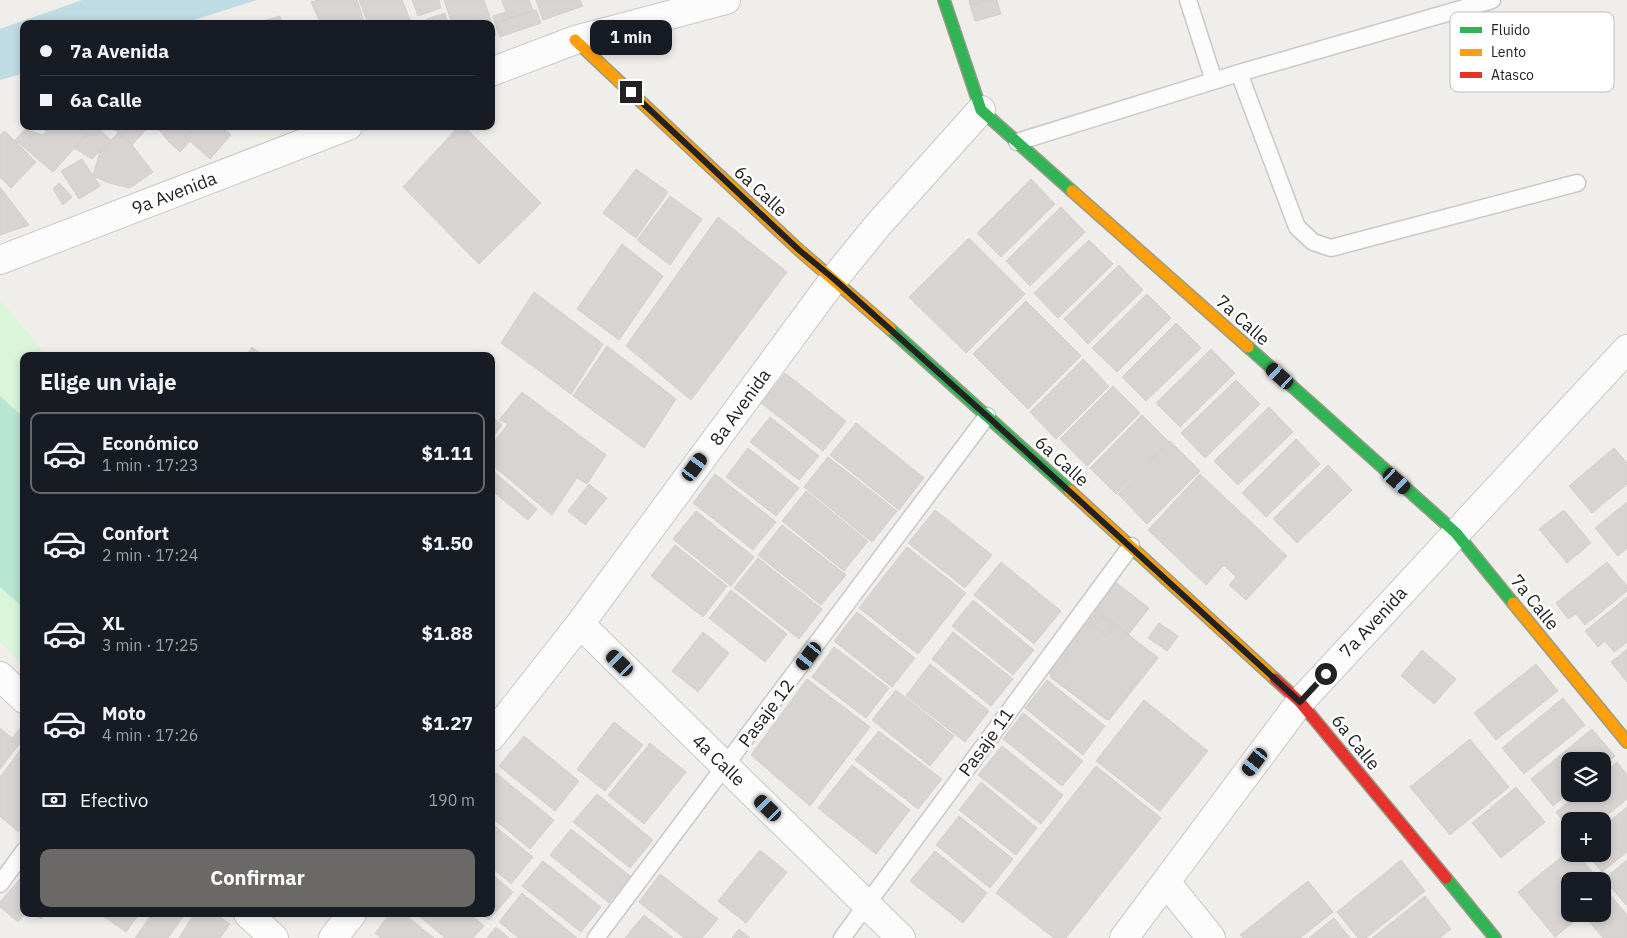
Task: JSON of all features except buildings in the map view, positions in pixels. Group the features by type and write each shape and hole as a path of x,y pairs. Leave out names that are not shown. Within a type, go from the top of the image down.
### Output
{"street":[{"path":"495,70 575,40 726,0"},
{"name":"7a Calle","path":"944,0 981,110 1456,533 1627,742"},
{"name":"6a Calle","path":"575,40 799,250 987,416 1300,702 1494,938"},
{"name":"8a Avenida","path":"495,732 580,624 834,279 878,225 981,110"},
{"name":"9a Avenida","path":"0,260 338,130"},
{"name":"7a Avenida","path":"1124,938 1300,702 1456,533 1622,365"},
{"name":"4a Calle","path":"580,624 725,768 901,938"},
{"path":"0,676 20,695"},
{"path":"1166,882 1211,938"},
{"path":"333,938 350,917"}],"lane":[{"path":"1188,0 1214,81"},
{"path":"1451,12 1492,0"},
{"path":"1017,142 1214,81 1450,12"},
{"path":"1239,74 1297,228 1313,242 1331,248 1577,183"},
{"name":"Pasaje 12","path":"596,938 987,416"},
{"name":"Pasaje 11","path":"842,938 1131,546"},
{"path":"0,884 20,856"}],"green space":[{"path":"0,300 44,352 20,352 20,661 0,642"},
{"path":"0,396 20,414 20,604 0,587"}],"water":[{"path":"82,0 257,0 194,20 25,20"},
{"path":"20,22 20,74 0,80 0,29"}],"traffic: fast":[{"path":"944,0 981,110 1072,191"},
{"path":"890,329 1070,491"},
{"path":"1248,347 1456,533 1513,603"},
{"path":"1446,878 1495,938"}],"traffic: slow":[{"path":"575,40 799,250 890,329"},
{"path":"1072,191 1248,347"},
{"path":"1070,491 1275,679"},
{"path":"1513,603 1627,742"}],"traffic: jam":[{"path":"1275,679 1300,702 1446,878"}],"route":[{"path":"631,92 799,250 987,416 1300,702 1326,674"}]}
